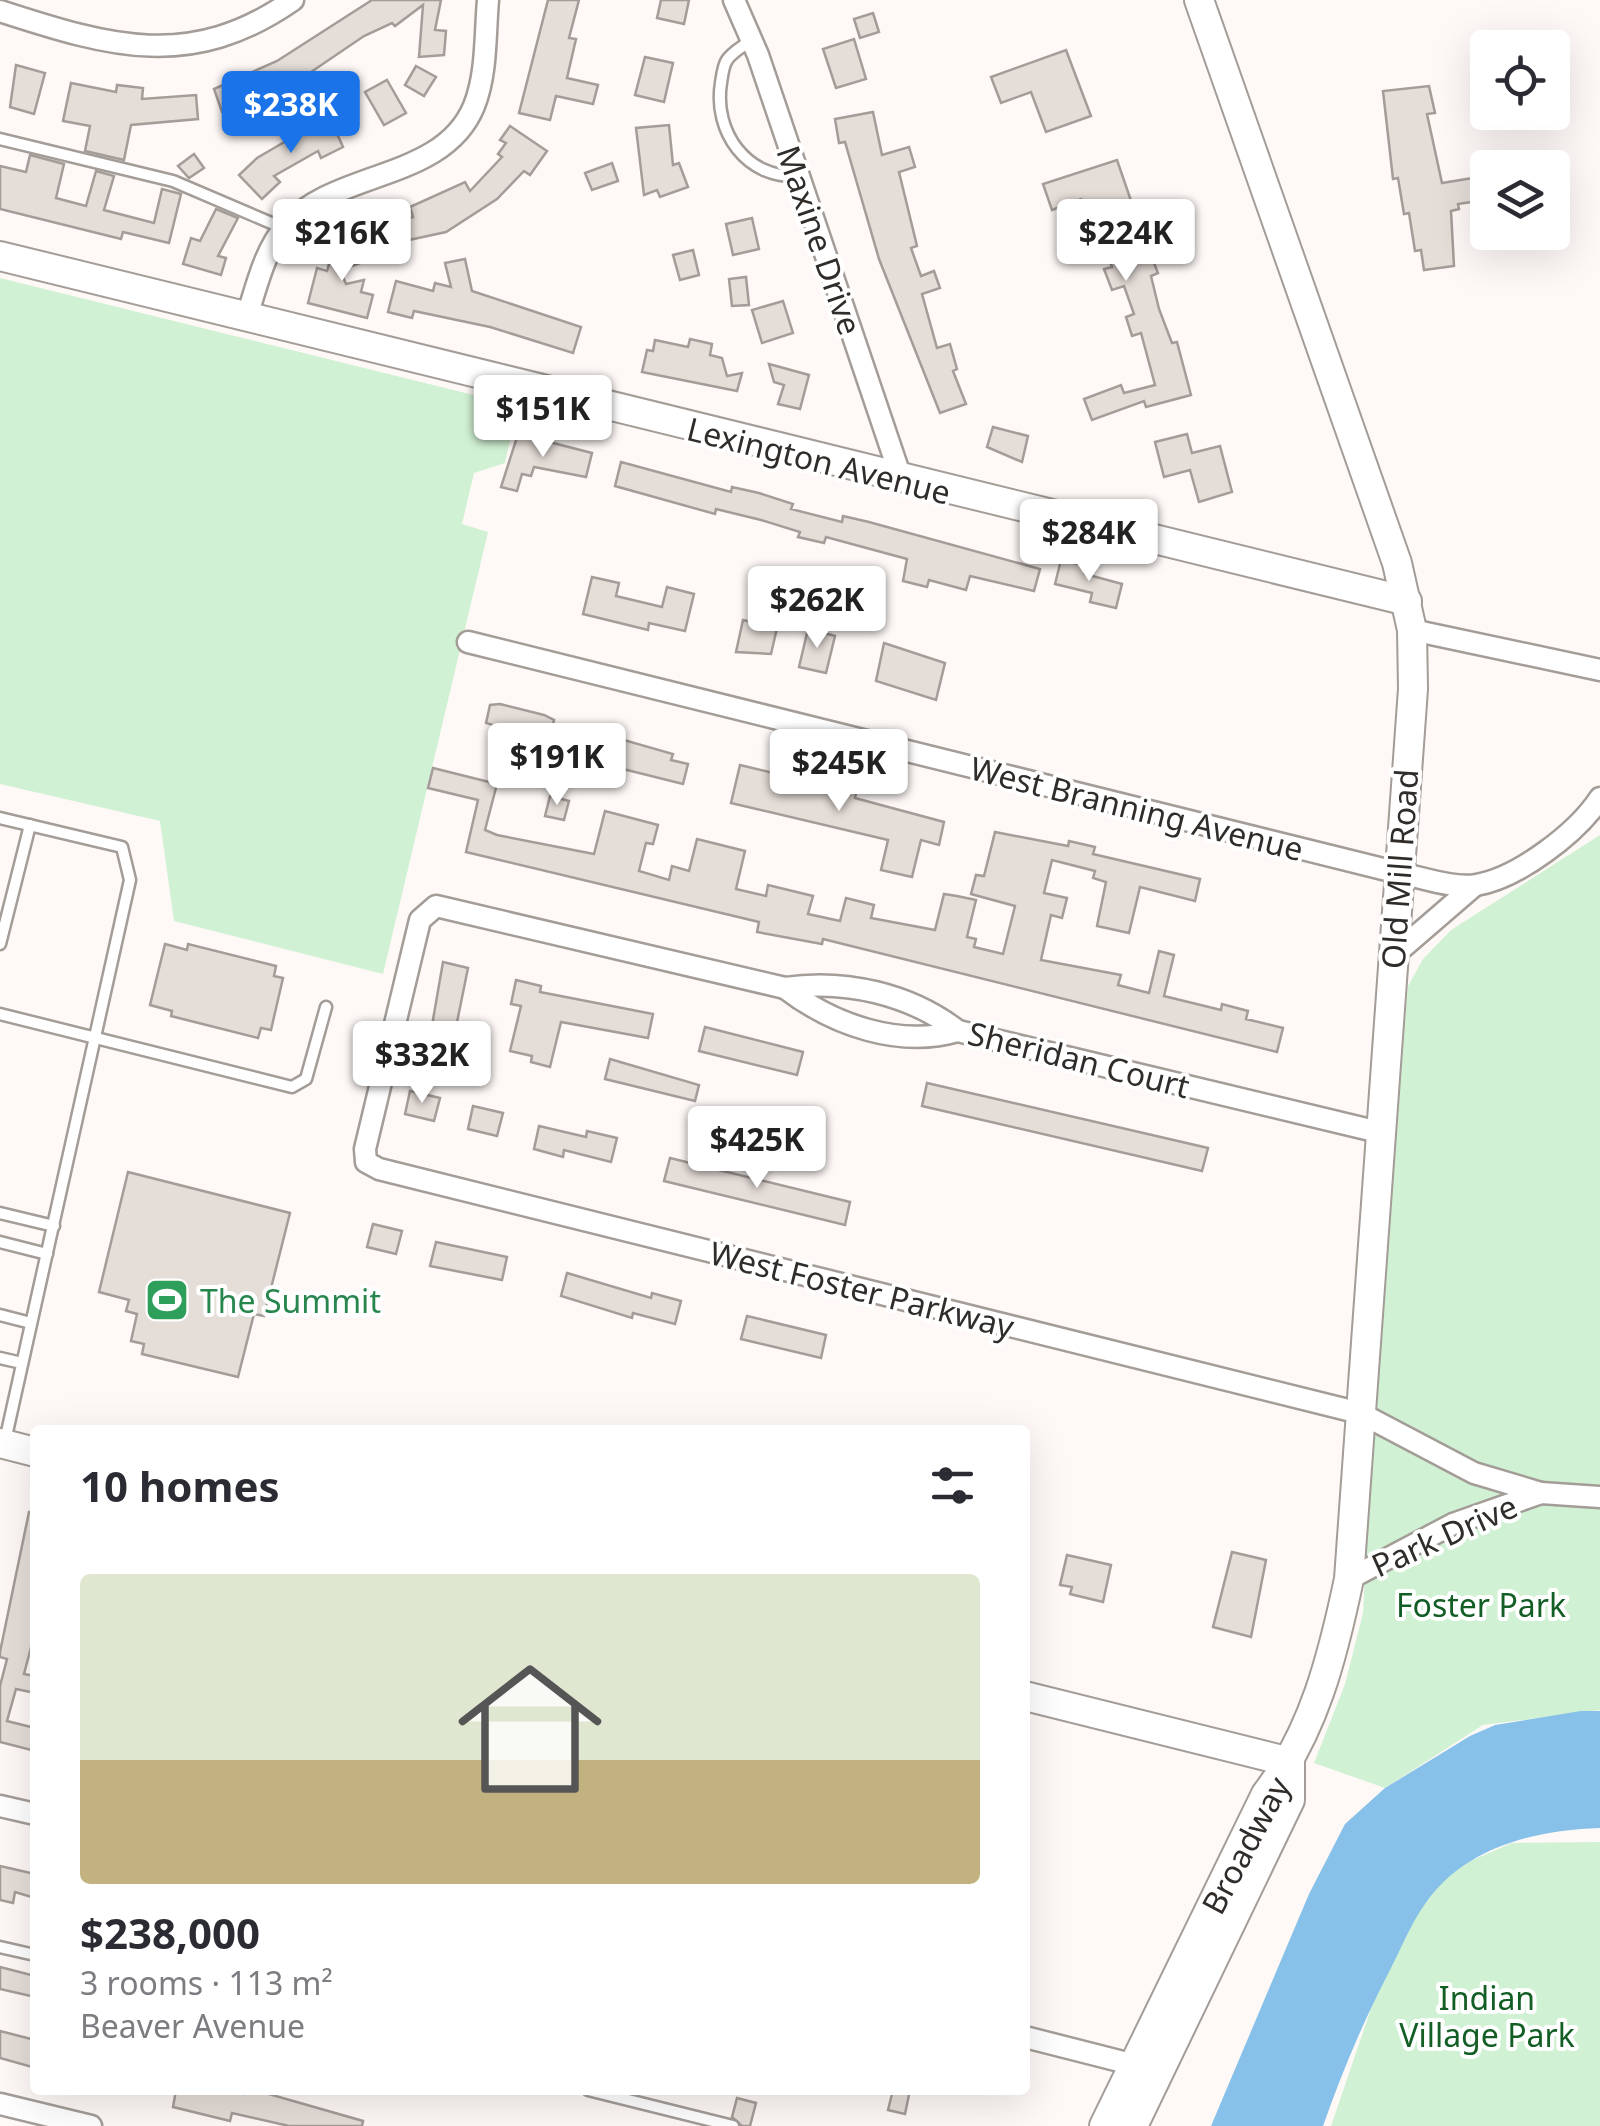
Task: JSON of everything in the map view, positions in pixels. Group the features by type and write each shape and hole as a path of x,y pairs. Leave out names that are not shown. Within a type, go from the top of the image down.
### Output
{"main road":[{"name":"Old Mill Road","path":"1198,0 1373,492 1412,630 1413,690 1349,1579 1331,1663 1290,1762"},
{"name":"Lexington Avenue","path":"0,256 902,481 1407,602"},
{"path":"1,1450 30,1452"},
{"path":"1030,1697 1290,1762"},
{"name":"Broadway","path":"1104,2126 1266,1794 1290,1762"},
{"name":"Broadway","path":"1133,2126 1290,1800 1290,1762"}],"street":[{"path":"0,11 94,36 167,48 217,41 264,21 294,0"},
{"path":"246,318 262,269 284,228 316,200 421,159 461,129 478,94 488,0"},
{"name":"Maxine Drive","path":"734,0 752,39 902,481"},
{"path":"1412,630 1600,670"},
{"name":"West Branning Avenue","path":"468,642 1399,873 1474,886"},
{"path":"1394,955 1474,886 1536,859 1588,817 1600,798"},
{"name":"Sheridan Court","path":"366,1162 365,1149 420,920 430,908 450,906 785,988 840,985 915,1003 958,1031 1382,1133"},
{"path":"785,988 832,1018 878,1030 930,1039 958,1031"},
{"name":"West Foster Parkway","path":"366,1162 1360,1413"},
{"name":"Park Drive","path":"1360,1413 1474,1472 1540,1493 1600,1497"},
{"name":"Park Drive","path":"1349,1579 1453,1524 1540,1493"},
{"path":"0,1806 30,1813"},
{"path":"1030,2038 1135,2064"},
{"path":"0,2104 90,2126"}],"lane":[{"path":"752,39 725,62 717,106 732,144 753,165 777,177 798,176"},
{"path":"0,138 173,181 284,228"},
{"path":"0,818 122,846 130,880 1,1450"},
{"path":"0,944 30,826"},
{"path":"0,1014 292,1087 306,1080 326,1007"},
{"path":"0,1213 54,1226"},
{"path":"0,1242 48,1254"},
{"path":"0,1315 31,1323"},
{"path":"0,1358 22,1364"},
{"path":"0,1948 30,1954"},
{"path":"608,2095 733,2126"}],"green space":[{"path":"0,278 518,406 505,463 474,473 462,524 488,532 383,974 174,921 160,821 0,784"},
{"name":"Foster Park","path":"1600,835 1600,1710 1483,1725 1385,1788 1314,1763 1345,1684 1363,1613 1375,1382 1408,986 1423,959 1451,930"},
{"name":"Indian Village Park","path":"1600,1842 1600,2126 1331,2126 1404,1912 1431,1878 1512,1843"}],"water":[{"path":"1600,1711 1600,1828 1551,1833 1503,1845 1480,1855 1441,1884 1415,1920 1379,1991 1323,2126 1211,2126 1309,1894 1345,1824 1385,1788 1470,1736 1495,1725"}],"building":[{"path":"372,0 441,0 435,30 446,31 444,55 419,57 423,5 395,26 392,23 364,36 311,72 313,75 280,94 282,98 260,109 256,100 222,112 214,89 277,61"},
{"path":"548,0 579,0 569,38 576,39 567,78 598,85 593,104 556,96 550,120 519,113"},
{"path":"661,0 689,0 684,24 657,18"},
{"path":"873,13 879,32 860,38 854,19"},
{"path":"854,39 866,79 836,88 823,49"},
{"path":"1066,50 1091,116 1046,132 1031,92 1001,103 991,77"},
{"path":"645,57 673,63 664,102 635,95"},
{"path":"16,65 45,73 34,114 10,107"},
{"path":"416,66 436,77 424,96 405,85"},
{"path":"387,80 406,113 384,125 365,92"},
{"path":"71,83 116,92 117,85 143,88 142,99 196,95 198,119 131,125 124,160 85,151 90,126 63,121"},
{"path":"1429,86 1435,113 1427,114 1442,183 1470,178 1470,202 1458,204 1459,209 1451,211 1454,266 1424,270 1421,250 1415,251 1409,213 1404,214 1398,178 1393,179 1383,91"},
{"path":"873,112 882,155 909,147 915,167 899,172 917,246 911,248 921,276 934,271 940,288 922,294 937,348 950,344 957,369 953,371 966,404 940,413 879,259 845,142 839,143 835,119"},
{"path":"329,116 343,147 321,158 318,151 274,176 280,182 262,199 239,175 257,158"},
{"path":"669,125 673,165 679,163 688,187 660,197 657,190 644,195 636,128"},
{"path":"510,126 547,151 530,175 524,171 497,199 446,232 386,245 381,224 413,217 410,207 465,182 470,191 502,157 498,154 506,143 500,140"},
{"path":"194,154 204,168 189,178 178,166"},
{"path":"30,155 64,164 56,198 86,206 96,171 114,176 104,210 154,223 162,189 181,194 169,243 123,232 121,239 0,209 0,166 26,172"},
{"path":"1117,160 1137,218 1131,219 1143,256 1150,253 1158,273 1151,276 1159,309 1172,343 1177,342 1191,395 1146,407 1144,401 1092,420 1084,399 1121,385 1124,393 1155,385 1141,333 1132,336 1126,317 1134,314 1124,286 1112,290 1104,269 1112,267 1094,215 1088,217 1081,199 1052,210 1043,184"},
{"path":"612,163 618,181 592,190 585,173"},
{"path":"216,209 238,218 218,256 226,258 221,275 183,264 191,238 200,241"},
{"path":"752,218 759,249 733,255 726,224"},
{"path":"335,243 379,256 340,270 346,284 364,280 361,292 373,295 367,318 308,303 317,268 327,271"},
{"path":"693,250 699,275 680,280 673,255"},
{"path":"465,259 472,291 581,327 573,353 490,327 414,311 412,318 388,312 396,281 433,291 435,283 451,287 445,263"},
{"path":"746,277 749,305 732,306 729,279"},
{"path":"783,301 793,333 762,343 752,310"},
{"path":"690,339 712,344 710,355 722,358 727,376 742,373 737,391 642,372 647,350 653,351 655,340 688,347"},
{"path":"769,364 809,375 800,409 778,404 784,385 774,382"},
{"path":"993,427 1028,436 1022,462 987,447"},
{"path":"518,434 592,453 586,477 534,467 531,476 522,474 517,491 501,487"},
{"path":"1187,434 1192,453 1220,446 1232,492 1199,502 1190,470 1164,477 1155,442"},
{"path":"621,462 731,492 732,487 759,493 793,504 791,509 842,522 843,516 869,522 1040,569 1034,591 970,576 966,590 929,580 927,587 903,581 907,559 826,537 824,543 798,537 800,532 761,520 716,509 715,514 615,486"},
{"path":"1061,560 1088,566 1085,574 1122,584 1116,608 1090,602 1092,593 1055,584"},
{"path":"592,577 619,583 616,596 662,607 667,587 694,594 685,631 649,623 648,630 583,614"},
{"path":"743,620 777,628 771,654 736,652"},
{"path":"808,629 835,636 826,673 799,667"},
{"path":"884,643 945,663 936,700 876,681"},
{"path":"490,705 544,715 554,720 552,729 586,739 589,730 673,754 671,760 688,764 683,784 547,750 544,762 491,745 496,726 486,723"},
{"path":"740,765 856,793 855,798 944,822 939,845 921,840 912,877 881,870 888,840 731,803"},
{"path":"433,768 497,784 485,830 497,835 594,854 605,811 658,825 653,844 646,843 639,871 669,880 672,866 689,871 697,839 745,851 736,889 766,896 768,885 813,896 808,914 840,921 846,898 874,905 871,918 935,930 944,894 976,900 967,937 976,939 974,947 1003,954 1015,906 971,894 976,875 984,876 995,832 1068,846 1069,841 1095,847 1093,854 1200,879 1195,901 1140,887 1129,933 1097,926 1106,882 1093,878 1095,871 1052,860 1044,893 1067,898 1062,918 1051,915 1041,960 1121,975 1118,985 1149,993 1159,951 1174,955 1164,996 1221,1010 1222,1004 1248,1011 1246,1019 1283,1028 1277,1052 823,939 822,944 757,932 759,922 466,852 478,800 428,788"},
{"path":"550,796 569,801 564,820 545,816"},
{"path":"165,944 187,950 188,944 276,966 274,976 283,978 271,1030 261,1028 258,1038 171,1016 172,1011 150,1005"},
{"path":"443,962 468,968 453,1042 430,1037"},
{"path":"516,980 541,986 540,992 653,1014 648,1038 561,1022 550,1067 531,1062 532,1056 510,1051 521,1006 511,1004"},
{"path":"705,1027 803,1052 797,1075 699,1051"},
{"path":"610,1059 699,1085 695,1101 605,1079"},
{"path":"927,1083 1208,1148 1202,1171 922,1106"},
{"path":"410,1091 440,1098 434,1121 405,1114"},
{"path":"473,1106 503,1113 497,1136 468,1129"},
{"path":"539,1126 586,1137 587,1131 617,1138 611,1162 564,1150 563,1157 534,1149"},
{"path":"670,1158 850,1202 845,1225 664,1181"},
{"path":"128,1172 290,1213 264,1316 254,1314 238,1377 142,1354 144,1344 131,1341 137,1314 126,1311 129,1300 99,1292"},
{"path":"373,1224 402,1231 396,1254 367,1247"},
{"path":"436,1242 507,1257 502,1280 430,1266"},
{"path":"567,1273 651,1298 652,1293 681,1301 675,1324 633,1313 632,1318 561,1296"},
{"path":"747,1316 826,1335 821,1358 741,1339"},
{"path":"30,1512 30,1651 24,1674 30,1675 30,1692 16,1689 7,1721 30,1727 30,1750 0,1742 0,1686 7,1659 0,1657"},
{"path":"1232,1552 1266,1560 1251,1637 1213,1627"},
{"path":"1067,1555 1111,1565 1103,1602 1070,1594 1072,1587 1060,1585"},
{"path":"0,1866 30,1873 30,1896 15,1892 13,1903 0,1900"},
{"path":"0,1967 30,1975 30,1996 0,1989"},
{"path":"0,2031 30,2039 30,2066 0,2058"},
{"path":"175,2095 272,2095 363,2121 362,2126 289,2126 232,2113 230,2121 173,2107"},
{"path":"892,2095 909,2095 905,2114 888,2110"},
{"path":"737,2098 756,2103 750,2126 742,2126 732,2117"}],"place":[{"name":"The Summit","path":"167,1300"}]}
